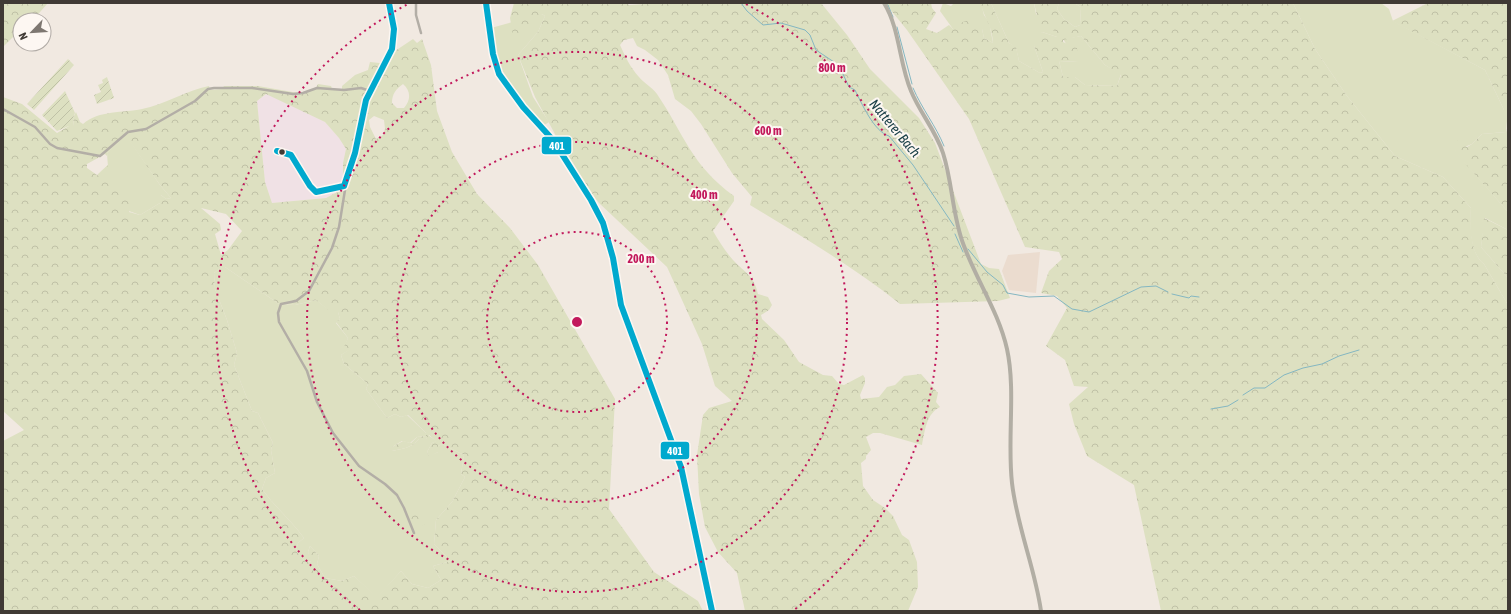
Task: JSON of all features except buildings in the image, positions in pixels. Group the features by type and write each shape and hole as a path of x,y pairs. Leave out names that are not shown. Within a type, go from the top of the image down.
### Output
{"street":[{"path":"389,3 393,24 392,49 370,91 365,105 355,153 344,186 345,190 339,227 332,248 306,294 296,301 281,304 278,313 278,322 307,372 317,402 334,433 359,466 385,484 397,495 414,533"},
{"path":"416,3 416,15 421,33"},
{"path":"486,3 494,58 499,74 523,107 553,140 594,204 603,223 613,258 619,295 625,315 681,467 712,611"},
{"path":"884,3 895,28 903,68 911,92 942,150 948,171 955,219 961,238 998,322 1007,348 1010,372 1010,444 1013,489 1019,525 1037,588 1041,611"},
{"path":"3,109 35,127 50,144 57,148 96,156 102,155 128,132 146,129 194,101 208,89 252,88 293,94 303,93 316,88 344,90 361,88 370,91"}],"shaded area":[{"path":"267,94 325,122 339,138 346,149 343,163 343,189 326,198 272,203 265,182 257,101"},
{"path":"1040,252 1036,293 1009,290 1002,271 1008,255"}],"green space":[{"path":"3,3 48,3 40,12 12,12 12,38 3,47"},
{"path":"514,3 627,3 629,5 660,3 821,3 847,35 870,69 919,118 935,143 981,264 989,268 999,269 1010,298 998,301 900,304 846,265 750,205 752,197 732,173 701,124 691,111 675,99 668,75 658,60 637,46 633,38 624,40 620,45 636,73 657,94 698,161 719,184 734,196 734,201 713,231 730,257 754,282 758,294 768,297 772,305 769,310 761,315 762,319 784,340 799,362 823,375 832,376 839,384 844,385 863,375 865,378 865,383 860,395 861,399 879,397 887,387 895,385 904,376 921,374 938,393 936,402 940,407 935,410 929,418 922,445 880,433 873,433 866,437 871,450 866,456 866,459 861,463 863,486 873,500 885,508 893,516 902,535 909,540 917,562 918,587 908,611 745,611 737,573 718,552 705,527 699,494 697,455 703,415 709,408 732,401 715,386 702,344 667,267 599,203 577,175 535,97 518,55 538,32 545,16 542,14 524,30 513,36 510,18"},
{"path":"885,3 931,3 932,8 936,13 926,29 937,33 949,25 953,29 956,25 970,19 982,29 984,38 993,43 990,27 981,5 981,3 991,3 1009,43 1016,47 1019,61 1040,73 1043,72 1034,46 1035,37 1042,32 1057,37 1057,32 1039,24 1034,3 1059,3 1057,9 1064,19 1075,27 1080,25 1081,7 1074,3 1293,3 1315,49 1347,96 1395,156 1443,177 1471,208 1473,246 1479,259 1484,264 1508,305 1508,611 1161,611 1134,485 1087,456 1074,424 1069,404 1088,387 1074,386 1065,360 1046,346 1067,308 1057,296 1041,293 1049,271 1062,259 1059,252 1025,247 969,119 907,30","holes":["1081,36 1105,65 1121,75 1117,86 1085,85 1075,77 1063,77 1059,61 1078,62 1077,48 1063,42 1063,40"]},
{"path":"943,3 951,6 954,3 981,3 984,15 989,22 993,43 984,38 982,29 953,29 940,11"},
{"path":"991,3 1034,3 1036,14 1057,32 1057,37 1042,32 1034,46 1043,72 1040,73 1019,61 1016,48 1009,43"},
{"path":"1059,3 1074,3 1081,7 1080,25 1075,27 1064,19 1057,9"},
{"path":"1293,3 1381,3 1389,9 1393,21 1485,70 1504,110 1508,110 1506,132 1482,134 1472,144 1455,151 1508,212 1508,230 1485,218 1481,247 1508,278 1508,305 1484,264 1479,259 1473,246 1470,222 1471,208 1443,177 1395,156 1347,96 1315,49"},
{"path":"1428,3 1508,3 1508,110 1504,110 1485,70 1392,21"},
{"path":"542,14 545,16 538,32 518,55 533,97 549,122 543,126 505,81 497,64 491,28"},
{"path":"1081,36 1105,65 1121,74 1117,86 1085,85 1075,77 1063,77 1059,61 1078,62 1063,39"},
{"path":"413,39 417,43 422,39 431,65 437,111 452,152 477,194 510,228 538,265 615,399 609,509 654,572 698,601 703,611 3,611 3,441 24,430 3,411 3,97 22,104 57,133 69,126 74,126 73,118 76,112 80,122 83,124 96,116 150,107 209,86 210,90 222,89 224,86 258,86 304,94 316,88 318,84 331,86 332,89 342,91 342,86 355,75 368,70 370,62 389,64 395,51","holes":["403,84 408,90 409,99 404,108 397,108 392,103 396,90","266,94 325,122 339,138 346,149 343,163 343,189 326,198 272,203 265,182 257,101","374,116 384,120 385,129 383,135 376,139 370,127 369,120","126,136 160,185 171,198 166,199 161,195 155,200 160,203 140,215 129,212 132,204 120,186 106,176 101,177 87,168 87,164 105,154 107,156 108,165 107,153","201,208 226,214 242,231 228,250 221,255 215,234 221,230 220,224","222,267 225,267 279,304 295,305 316,300 332,313 338,312 340,319 336,322 348,338 343,349 350,349 341,355 344,364 368,384 366,389 387,418 395,414 401,417 408,415 426,433 426,436 417,437 411,443 403,441 392,447 392,451 410,446 419,439 426,439 429,435 436,441 432,443 427,452 429,457 438,452 438,446 442,444 464,455 461,474 465,477 452,502 436,520 434,544 451,561 433,566 441,580 428,588 412,584 401,571 377,597 354,576 342,581 325,578 317,564 319,556 310,546 308,552 311,562 304,560 296,551 298,543 304,538 262,489 266,478 275,473 271,450 273,443 258,413 252,411 234,365 237,353 227,320 215,289 214,273"]},
{"path":"68,59 74,65 34,110 27,104"},
{"path":"107,77 114,98 97,104 94,95 101,92 98,85 103,83 102,80"},
{"path":"65,91 75,113 73,118 74,126 69,126 57,131 42,115"},
{"path":"1508,126 1508,212 1455,152 1456,140 1467,147 1482,134 1506,132"},
{"path":"126,135 160,185 171,198 166,199 161,195 160,203 140,215 129,211 131,204 97,175 108,165 107,153"},
{"path":"1484,218 1508,230 1508,278 1481,247"},
{"path":"222,267 225,267 279,304 295,305 316,300 332,312 338,312 340,319 336,323 348,338 344,349 351,349 341,355 344,364 368,384 366,389 387,418 395,414 401,417 407,415 426,433 426,436 417,437 410,443 402,441 392,447 392,451 410,446 419,439 426,439 428,435 437,441 432,443 427,452 429,456 438,452 438,446 442,444 464,455 461,474 465,477 452,502 436,520 434,544 451,561 433,566 441,580 428,588 412,584 401,571 377,598 354,576 342,581 325,578 317,564 319,556 310,546 308,552 312,562 304,560 296,551 298,543 304,538 262,489 266,478 275,473 271,450 273,443 258,413 252,411 234,365 237,353 227,320 215,289 214,273"},
{"path":"421,512 429,519 425,524 413,529 409,517"}],"waterway":[{"name":"Natterer Bach","path":"741,3 747,11 763,25 781,23 805,30 810,35 816,50 834,62 842,72 849,87 855,90 873,123 878,129 889,136 913,165 954,226"},
{"path":"888,5 893,17"},
{"path":"897,27 912,84"},
{"path":"913,88 944,146"},
{"name":"Natterer Bach","path":"955,234 963,252"},
{"name":"Natterer Bach","path":"968,249 987,272 1003,285 1007,293 1029,297 1054,296 1072,309 1089,312 1141,287 1156,286 1168,292"},
{"name":"Natterer Bach","path":"1172,294 1189,298 1191,296 1199,297"},
{"path":"1243,395 1254,388 1265,388 1284,375 1303,368 1322,364 1339,356 1359,350"},
{"path":"1211,409 1228,406 1238,400"}],"transit line":[{"name":"401","path":"344,186 355,153 366,100 392,49 394,29 389,3"},
{"name":"401","path":"486,3 493,54 499,74 523,107 553,140 591,200 603,223 613,258 621,305 681,467 712,611"},
{"name":"401","path":"277,151 291,155 310,186 316,192 344,186"}]}
